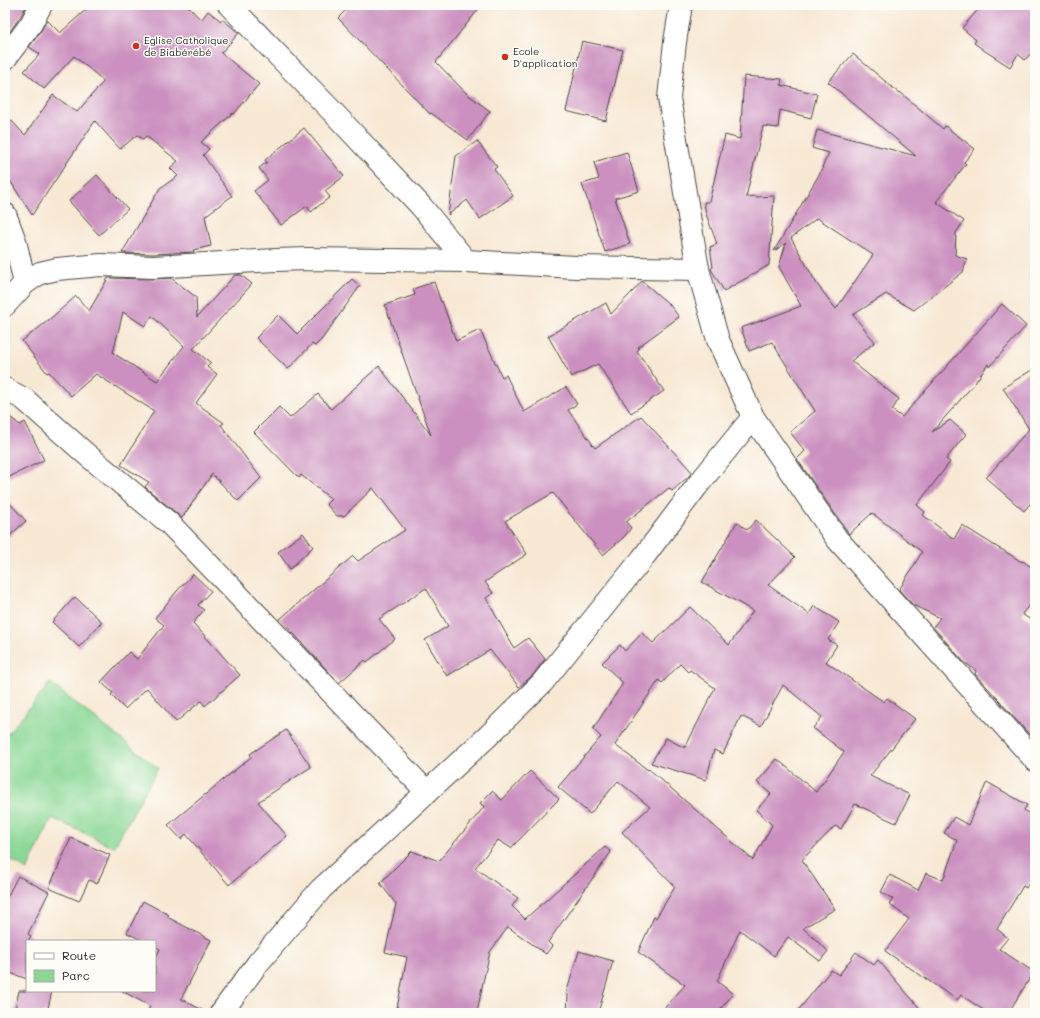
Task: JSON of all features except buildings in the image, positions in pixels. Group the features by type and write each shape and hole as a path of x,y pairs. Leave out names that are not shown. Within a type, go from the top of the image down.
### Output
{"street":[{"path":"5,59 31,24 41,5"},
{"path":"229,5 421,206 466,261"},
{"path":"681,5 675,42 669,98 698,269 718,340 754,417 837,539 1035,760"},
{"path":"5,214 15,241 25,283"},
{"path":"5,305 25,283 40,273 57,269 101,265 153,267 307,259 466,261 576,267 698,269"},
{"path":"5,389 24,399 86,454 169,523 427,792"},
{"path":"222,1013 258,963 321,889 487,737 542,683 642,559 697,486 754,417"}],"green space":[{"path":"50,683 158,768 114,847 52,818 27,870 5,856 5,737"}],"place":[{"name":"Eglise Catholique de Biabérébé","path":"136,46"},
{"name":"Ecole D'application","path":"505,57"}]}
